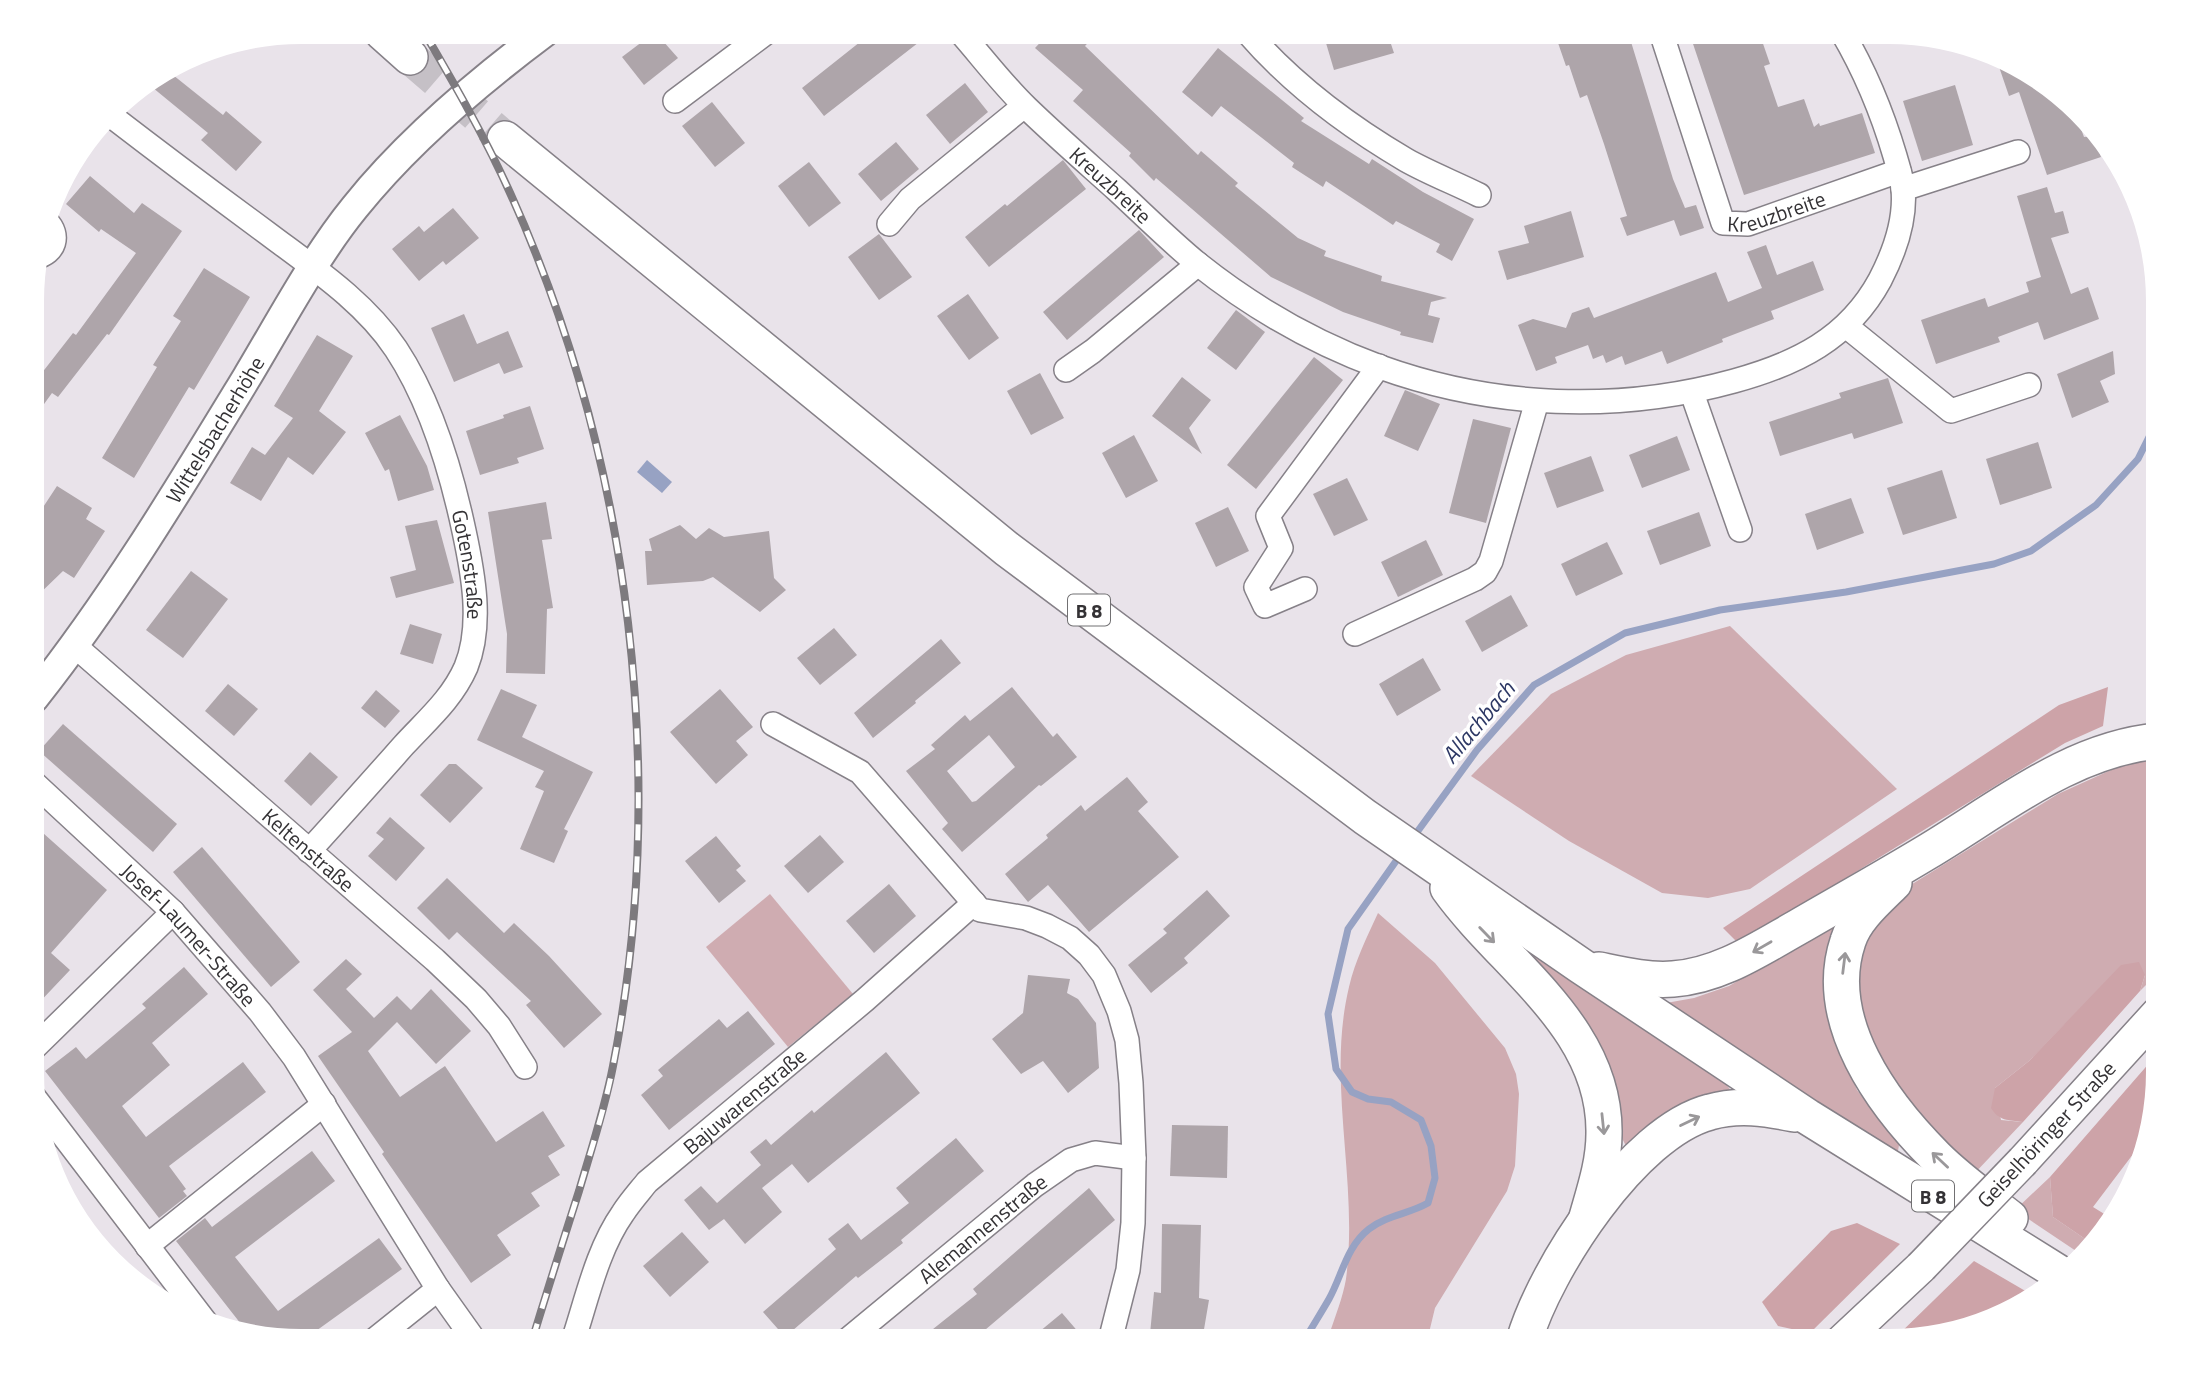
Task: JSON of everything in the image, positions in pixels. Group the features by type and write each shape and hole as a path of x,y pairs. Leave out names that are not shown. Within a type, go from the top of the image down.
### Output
{"main road":[{"path":"395,44 410,57"},
{"name":"B 8","path":"505,139 1007,549 1365,817 1581,966 1808,1117 2054,1270"},
{"path":"1581,966 1639,979 1672,979 1704,974 1740,961 1927,852 2032,784 2093,757 2146,742"},
{"path":"1927,852 1871,905 1848,938 1842,966 1844,1013 1864,1065 1898,1115 1937,1158 2009,1218 2069,1256"},
{"path":"1430,863 1467,915 1557,1009 1584,1049 1599,1094 1604,1131 1601,1165 1587,1217"},
{"name":"Geiselhöringer Straße","path":"1855,1329 1921,1267 2023,1161 2146,1026"},
{"path":"1529,1329 1552,1275 1587,1217 1656,1142 1691,1119 1710,1112 1748,1107 1808,1117"}],"street":[{"name":"Wittelsbacherhöhe","path":"44,685 121,579 313,268 354,208 397,161 495,69 529,44"},
{"path":"676,101 751,44"},
{"name":"Kreuzbreite","path":"970,44 1024,106 1198,264 1259,307 1307,334 1379,366 1456,389 1537,401 1636,400 1692,393 1775,370 1819,346 1846,326 1874,290 1891,259 1900,226 1901,180 1885,123 1870,85 1848,44"},
{"path":"1258,44 1273,61 1362,133 1409,161 1479,195"},
{"name":"Kreuzbreite","path":"1665,44 1723,223 1748,224 1901,180 2018,152"},
{"path":"889,224 910,199 1024,106"},
{"name":"Gotenstraße","path":"117,121 365,310 396,349 426,409 455,491 472,571 474,613 466,666 447,701 309,852"},
{"path":"49,251 55,240 54,231"},
{"path":"1066,370 1198,264"},
{"path":"1846,326 1951,411 2029,385"},
{"path":"1305,589 1265,606 1256,587 1281,548 1268,516 1379,366"},
{"path":"1692,393 1740,530"},
{"path":"1355,634 1485,572 1491,561 1537,401"},
{"name":"Keltenstraße","path":"75,646 435,960 476,999 499,1026 525,1067"},
{"path":"772,724 860,772 980,910 1026,918 1070,938 1089,955 1104,975 1119,1011 1126,1040 1134,1158 1133,1223 1128,1270 1113,1329"},
{"name":"Josef-Laumer-Straße","path":"44,792 173,912 260,1012 294,1057 438,1289 466,1329"},
{"name":"Bajuwarenstraße","path":"577,1329 607,1243 622,1214 647,1182 865,1000 974,903"},
{"path":"44,1038 173,912"},
{"path":"147,1246 324,1104"},
{"path":"48,1115 193,1306"},
{"name":"Alemannenstraße","path":"861,1329 1035,1185 1071,1160 1095,1153 1134,1158"},
{"path":"389,1329 438,1289"}],"shaded area":[{"path":"1730,626 1897,789 1750,889 1708,898 1662,893 1569,841 1471,776 1551,694 1626,655"},
{"path":"2108,687 2103,726 2065,743 1739,944 1723,928 2059,705"},
{"path":"2146,760 2146,985 2140,991 2145,975 2064,1025 2029,1061 1995,1088 2001,1120 2023,1122 1973,1175 1892,1091 1857,1008 1856,967 1877,915 1909,886 2058,794 2122,765"},
{"path":"770,894 853,994 788,1047 706,947"},
{"path":"1378,913 1435,963 1505,1048 1516,1074 1519,1094 1515,1166 1507,1191 1435,1308 1430,1329 1331,1329 1345,1286 1349,1243 1341,1096 1343,1023 1349,987"},
{"path":"1838,922 1838,1043 1857,1090 1899,1145 1898,1151 1893,1155 1666,1003 1694,998 1729,986"},
{"path":"1528,953 1536,955 1726,1084 1732,1092 1632,1148 1626,1146"},
{"path":"2139,962 2145,975 2140,991 2023,1122 1997,1115 1991,1108 1995,1088 2029,1061 2121,965"},
{"path":"2146,1067 2144,1106 2133,1154 2093,1207 2104,1214 2085,1239 2053,1217 2050,1177"},
{"path":"2050,1177 2053,1217 2085,1239 2075,1250 2015,1210"},
{"path":"1857,1223 1900,1244 1814,1329 1778,1326 1762,1302 1831,1231"},
{"path":"1974,1261 2025,1291 1972,1316 1904,1329"}],"water":[{"path":"647,460 672,482 662,493 637,472"}],"building":[{"path":"639,44 666,44 678,58 644,85 622,57"},
{"path":"857,44 917,44 824,116 802,88"},
{"path":"1039,44 1087,44 1085,46 1198,155 1201,151 1238,183 1235,186 1298,238 1326,251 1324,256 1382,276 1381,281 1447,298 1431,302 1428,315 1440,318 1433,343 1400,335 1401,332 1343,312 1271,277 1156,178 1154,181 1129,156 1131,153 1073,101 1083,90 1035,48"},
{"path":"1326,44 1391,44 1394,53 1334,70"},
{"path":"1558,44 1632,44 1673,179 1685,208 1696,205 1704,228 1680,236 1674,220 1627,236 1620,218 1627,216 1587,95 1580,98 1569,65 1566,66"},
{"path":"1693,44 1763,44 1770,64 1764,66 1778,107 1804,99 1814,127 1819,123 1820,126 1862,113 1875,153 1744,195"},
{"path":"1218,48 1304,118 1301,121 1369,164 1372,159 1423,192 1474,219 1452,261 1436,252 1440,244 1396,221 1393,225 1326,181 1323,187 1292,167 1294,163 1221,106 1212,117 1182,92"},
{"path":"2000,68 2032,87 2059,108 2082,131 2101,157 2047,175 2019,92 2009,96"},
{"path":"175,76 223,115 226,111 262,142 236,171 201,140 208,133 155,89"},
{"path":"965,83 988,112 950,144 926,115"},
{"path":"1955,85 1973,145 1922,161 1903,101"},
{"path":"712,102 745,143 715,167 682,126"},
{"path":"896,142 919,169 881,201 858,174"},
{"path":"1063,160 1086,189 989,267 965,237"},
{"path":"809,162 841,203 809,227 778,186"},
{"path":"90,176 134,213 142,203 182,231 109,335 107,334 58,397 52,393 44,404 44,370 73,333 76,335 136,253 101,229 99,232 66,204"},
{"path":"2047,187 2055,213 2063,211 2069,233 2051,238 2071,294 2088,287 2099,319 2044,340 2038,322 1998,337 2000,342 1936,364 1921,320 1985,298 1988,307 2029,292 2026,282 2041,277 2017,196"},
{"path":"453,208 479,238 446,265 443,261 419,281 392,249 419,226 424,232"},
{"path":"1571,211 1584,257 1507,280 1498,251 1529,243 1524,226"},
{"path":"1139,230 1164,257 1067,340 1043,312"},
{"path":"879,234 912,277 879,300 848,257"},
{"path":"1766,245 1777,275 1813,261 1824,290 1771,311 1774,319 1667,364 1662,351 1625,365 1622,356 1606,363 1603,355 1593,359 1588,345 1555,357 1557,363 1536,371 1518,325 1533,319 1566,328 1572,313 1589,307 1594,318 1716,272 1728,302 1762,288 1747,252"},
{"path":"204,268 250,297 194,390 189,387 134,478 102,458 157,367 153,365 181,321 173,316"},
{"path":"968,294 999,338 969,360 937,316"},
{"path":"1236,310 1265,332 1236,370 1207,348"},
{"path":"464,314 477,344 508,331 523,367 504,374 499,363 454,382 431,328"},
{"path":"317,335 353,356 319,411 346,432 313,475 288,457 261,501 230,483 252,447 265,455 293,418 274,406"},
{"path":"2113,351 2115,374 2100,381 2109,402 2072,418 2057,374"},
{"path":"1314,357 1343,380 1256,489 1227,465"},
{"path":"1040,373 1064,418 1031,435 1007,391"},
{"path":"1182,377 1211,400 1189,428 1202,454 1152,416"},
{"path":"1888,378 1903,423 1854,439 1852,433 1780,456 1769,422 1841,398 1839,393"},
{"path":"1405,390 1440,404 1418,451 1384,436"},
{"path":"530,406 544,449 517,458 519,463 480,475 466,431"},
{"path":"400,415 427,466 434,490 398,501 389,469 385,471 365,433"},
{"path":"1473,419 1511,428 1486,523 1449,513"},
{"path":"1134,435 1158,481 1126,498 1102,453"},
{"path":"1677,436 1690,470 1642,488 1629,455"},
{"path":"2038,442 2052,488 2000,505 1986,459"},
{"path":"1591,456 1604,491 1557,508 1544,473"},
{"path":"1942,470 1957,518 1903,535 1887,488"},
{"path":"1347,478 1368,520 1334,536 1313,494"},
{"path":"57,486 92,508 86,519 105,531 74,578 63,571 44,589 44,506"},
{"path":"1851,498 1864,533 1817,550 1805,514"},
{"path":"546,502 552,539 542,540 553,608 547,609 545,674 506,673 507,634 488,512"},
{"path":"1228,507 1249,551 1216,567 1195,523"},
{"path":"1699,512 1711,546 1660,565 1647,531"},
{"path":"437,520 454,583 396,598 390,577 416,570 405,526"},
{"path":"680,525 696,539 709,528 724,537 769,531 774,578 786,590 760,612 713,577 703,581 647,585 645,551 652,551 649,539"},
{"path":"1426,540 1443,575 1398,597 1381,562"},
{"path":"1607,542 1623,574 1576,596 1561,564"},
{"path":"191,571 228,599 183,658 146,630"},
{"path":"1511,595 1528,626 1482,652 1465,621"},
{"path":"410,624 442,634 433,664 400,654"},
{"path":"834,628 857,655 820,685 797,658"},
{"path":"941,639 961,663 873,738 854,713"},
{"path":"1423,658 1441,690 1397,716 1379,684"},
{"path":"228,684 258,709 234,736 205,711"},
{"path":"1012,687 1053,737 1057,733 1077,757 1039,785 962,852 942,829 948,823 906,771 935,749 931,745 965,715 970,721","holes":["989,735 1015,767 972,802 947,771"]},
{"path":"501,689 537,705 522,737 593,772 564,829 568,831 554,863 520,849 544,791 535,787 544,771 477,740"},
{"path":"720,689 753,727 736,741 748,755 716,784 670,732"},
{"path":"376,690 400,711 385,728 361,708"},
{"path":"63,724 177,824 153,852 44,755 44,745"},
{"path":"310,752 338,777 311,806 284,781"},
{"path":"449,764 456,764 483,788 450,823 420,795"},
{"path":"1127,777 1148,802 1138,811 1179,857 1089,932 1048,885 1028,902 1005,874 1048,838 1046,835 1081,805 1085,811"},
{"path":"390,817 425,848 396,881 368,856 384,839 376,833"},
{"path":"44,834 107,890 51,953 70,970 44,997"},
{"path":"820,835 844,862 808,893 784,866"},
{"path":"716,836 741,866 736,870 746,881 719,903 685,861"},
{"path":"202,847 300,962 271,987 173,872"},
{"path":"447,878 504,933 514,923 549,956 602,1014 564,1048 526,1005 531,1001 457,932 449,940 417,908"},
{"path":"889,884 916,916 874,953 846,921"},
{"path":"1207,890 1230,916 1184,958 1188,963 1151,993 1128,965 1167,933 1163,929"},
{"path":"346,959 362,974 346,989 374,1018 397,996 411,1010 431,989 471,1031 436,1064 397,1022 368,1051 400,1097 445,1066 496,1142 543,1111 565,1146 548,1156 560,1175 531,1193 540,1206 497,1235 511,1255 471,1283 318,1056 352,1032 313,990"},
{"path":"184,967 208,994 152,1043 170,1065 122,1106 146,1137 243,1062 266,1092 169,1166 186,1189 183,1191 187,1196 159,1218 45,1071 76,1047 86,1059 146,1008 142,1004"},
{"path":"1028,975 1070,979 1067,993 1078,999 1096,1023 1099,1068 1068,1093 1043,1061 1021,1074 992,1039 1023,1013"},
{"path":"748,1011 775,1044 669,1130 641,1095 663,1076 658,1070 719,1019 727,1028"},
{"path":"886,1052 920,1093 808,1183 792,1164 762,1188 782,1212 745,1244 724,1219 709,1230 684,1200 701,1186 717,1203 761,1165 750,1152 766,1139 771,1145 812,1110 814,1113"},
{"path":"1172,1125 1228,1126 1227,1178 1170,1176"},
{"path":"956,1138 984,1171 901,1240 903,1243 858,1278 856,1276 794,1329 778,1329 763,1312 836,1249 828,1239 848,1223 861,1240 909,1203 896,1188"},
{"path":"312,1151 335,1181 235,1257 278,1311 379,1238 402,1269 319,1329 284,1329 251,1324 239,1321 176,1241 205,1218 212,1227"},
{"path":"1089,1188 1115,1220 986,1329 933,1329 977,1294 973,1289"},
{"path":"1162,1224 1201,1225 1199,1298 1209,1300 1204,1329 1150,1329 1154,1292 1161,1293"},
{"path":"682,1232 709,1262 670,1297 643,1266"},
{"path":"1062,1313 1076,1329 1043,1329"}],"waterway":[{"name":"Allachbach","path":"1412,839 1477,750 1534,685 1625,633 1720,610 1846,592 1994,564 2031,551 2096,505 2138,459 2146,443"},
{"name":"Allachbach","path":"1311,1329 1361,1236 1383,1221 1428,1203 1435,1178 1431,1146 1421,1120 1391,1102 1368,1099 1352,1092 1336,1069 1328,1014 1348,929 1401,854"}],"tunnel":[{"path":"410,57 505,139"}],"railway":[{"path":"431,44 470,112 501,174 552,297 585,403 611,512 628,623 637,734 638,846 630,957 606,1097 536,1329"}]}
